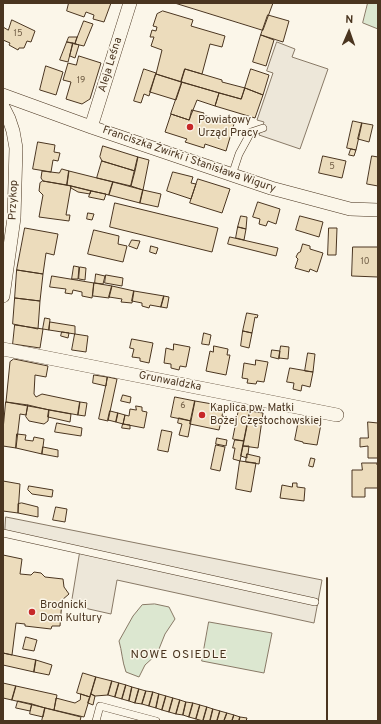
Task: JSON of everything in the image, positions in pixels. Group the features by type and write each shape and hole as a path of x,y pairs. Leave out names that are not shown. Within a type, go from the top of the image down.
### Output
{"street":[{"name":"Aleja Leśna","path":"91,127 130,3"},
{"name":"Franciszka Żwirki i Stanisława Wigury","path":"3,95 91,127 271,188 350,209 378,210"},
{"name":"Przykop","path":"3,107 13,131 16,148 14,218 3,296"},
{"name":"Grunwaldzka","path":"3,349 337,414"}],"lane":[{"path":"232,174 239,154 251,132 262,128"},
{"path":"3,533 315,602"},
{"path":"96,721 100,706 156,721"}],"green space":[{"path":"368,3 378,3 378,29 363,23"},
{"path":"155,604 169,607 175,619 165,634 157,654 145,665 139,677 126,672 119,641 133,616 142,605"},
{"path":"209,622 272,633 264,673 202,661"}],"shaded area":[{"path":"277,42 295,49 292,57 328,69 300,149 259,135 264,122 257,120 273,73 267,71"},
{"path":"6,517 322,580 314,623 117,580 111,614 71,605 80,550 5,534"}],"building":[{"path":"69,3 111,3 104,22 93,19 94,15 86,12 84,17 67,11"},
{"path":"175,3 273,3 263,30"},
{"path":"163,11 193,20 191,26 225,36 222,47 210,44 202,74 185,69 181,82 156,74 162,50 151,46 154,37 150,37 152,30 156,31 157,27 153,26 157,14"},
{"path":"268,15 289,21 283,42 261,35"},
{"path":"12,20 35,31 31,42 27,41 24,48 19,48 18,50 9,45 10,43 3,40 3,27 8,30"},
{"path":"84,21 93,24 84,46 75,44"},
{"path":"261,35 274,40 266,66 253,62"},
{"path":"69,37 77,37 75,44 67,42"},
{"path":"67,42 73,43 68,62 60,60"},
{"path":"73,43 79,45 75,58 70,56"},
{"path":"79,56 101,63 90,99 82,104 66,99 71,82 63,80 68,63 76,65"},
{"path":"46,66 63,72 56,95 40,90"},
{"path":"144,69 156,73 149,96 144,94 141,103 134,101"},
{"path":"185,69 222,80 222,82 245,88 241,99 181,82"},
{"path":"251,69 269,75 263,95 245,88"},
{"path":"156,74 182,82 176,100 150,92"},
{"path":"182,82 219,93 215,106 197,100 189,120 171,114"},
{"path":"245,88 263,95 255,118 215,106 219,93 241,99"},
{"path":"192,110 204,113 203,115 234,124 226,151 205,144 204,148 185,142 187,139 165,132 171,114 189,120"},
{"path":"353,121 362,123 356,150 347,148"},
{"path":"362,123 373,125 369,142 358,139"},
{"path":"38,142 55,145 54,152 60,153 58,161 53,160 51,172 33,169"},
{"path":"103,146 138,157 135,171 102,161 100,157"},
{"path":"351,149 356,150 354,156 349,155"},
{"path":"323,156 346,161 342,178 319,173"},
{"path":"372,156 378,157 378,186 367,184"},
{"path":"138,157 149,160 143,190 131,186"},
{"path":"102,161 135,171 131,186 97,178"},
{"path":"62,169 69,171 67,185 43,181 41,178 42,171 59,173"},
{"path":"69,171 113,182 109,195 67,185"},
{"path":"173,172 193,177 191,183 196,184 191,199 167,191"},
{"path":"198,179 230,189 222,213 190,203"},
{"path":"43,181 71,186 66,215 70,215 69,221 39,217 43,195 39,191 40,183"},
{"path":"113,182 143,190 140,203 109,195"},
{"path":"71,186 91,191 90,194 78,192 71,188"},
{"path":"143,190 161,194 158,207 140,203"},
{"path":"91,191 106,194 104,200 89,197"},
{"path":"258,202 280,209 276,224 268,221 266,226 259,224 260,219 253,217"},
{"path":"115,203 218,228 212,252 110,227"},
{"path":"88,213 94,214 92,220 87,219"},
{"path":"241,216 247,217 246,229 238,227"},
{"path":"300,216 323,222 319,237 296,230"},
{"path":"238,227 246,229 244,240 236,238"},
{"path":"25,228 58,234 54,255 46,253 43,274 17,270"},
{"path":"329,228 337,228 336,255 328,255"},
{"path":"94,230 119,236 118,244 127,246 123,262 88,254"},
{"path":"230,237 278,248 276,256 228,244"},
{"path":"132,240 140,241 137,249 129,246"},
{"path":"303,244 310,246 310,249 323,253 317,272 310,269 309,272 295,268 298,259 296,257"},
{"path":"151,246 158,248 156,254 150,252"},
{"path":"353,247 378,247 378,277 352,276"},
{"path":"74,266 79,267 78,279 72,279"},
{"path":"80,267 86,268 85,280 79,279"},
{"path":"17,270 43,274 40,301 15,298"},
{"path":"96,274 105,276 103,284 95,283"},
{"path":"106,275 123,278 122,286 105,283"},
{"path":"52,276 94,283 92,298 82,296 82,292 73,290 72,294 65,293 66,289 50,287"},
{"path":"94,283 112,286 109,298 93,296"},
{"path":"112,286 134,291 132,303 121,302 122,299 109,297"},
{"path":"134,291 164,296 161,307 150,305 149,308 142,306 142,303 132,301"},
{"path":"164,296 169,297 167,308 161,307"},
{"path":"15,298 40,301 38,329 13,324"},
{"path":"247,313 258,315 257,318 255,317 252,333 243,331"},
{"path":"45,318 50,319 49,330 43,329"},
{"path":"50,322 75,326 75,334 49,330"},
{"path":"15,325 43,329 40,348 13,344"},
{"path":"243,331 252,333 249,348 241,346"},
{"path":"62,332 69,333 68,338 61,336"},
{"path":"204,333 211,335 209,345 202,344"},
{"path":"75,334 88,336 86,352 72,350"},
{"path":"132,339 153,343 149,363 140,361 140,358 132,357 134,349 130,348"},
{"path":"174,344 190,347 186,367 180,366 179,370 171,368 171,364 164,363 166,348 173,350"},
{"path":"214,346 228,349 227,355 230,355 226,375 206,371 210,351 213,352"},
{"path":"281,346 289,347 288,359 279,358"},
{"path":"272,350 280,351 279,359 271,357"},
{"path":"308,353 315,354 313,372 305,371"},
{"path":"14,359 48,366 46,377 35,375 34,394 36,397 42,394 80,402 78,415 6,402 10,362"},
{"path":"256,360 268,362 264,382 257,381 256,384 247,383 248,379 242,378 244,363 255,365"},
{"path":"290,368 313,372 310,387 302,385 301,391 293,389 294,383 287,382"},
{"path":"94,375 107,377 106,386 93,383"},
{"path":"108,377 117,379 108,421 99,419"},
{"path":"123,395 131,397 130,403 121,401"},
{"path":"175,397 195,401 191,421 171,417"},
{"path":"195,401 224,406 222,416 226,417 225,422 221,421 219,430 190,424"},
{"path":"6,402 28,405 26,415 20,414 16,448 3,446"},
{"path":"80,402 87,403 85,416 78,415"},
{"path":"28,405 49,410 48,421 44,424 29,421 26,417"},
{"path":"136,406 142,407 142,411 147,412 144,428 123,424 125,415 129,416 130,409 136,410"},
{"path":"239,409 250,411 244,441 233,439"},
{"path":"49,410 71,414 70,422 48,417"},
{"path":"110,411 118,413 116,422 108,420"},
{"path":"250,411 263,413 258,448 243,446"},
{"path":"118,413 125,415 123,424 116,422"},
{"path":"179,418 191,421 188,437 179,435 182,424 178,423"},
{"path":"299,420 321,424 317,445 295,440"},
{"path":"368,422 378,423 378,458 368,458 368,446 360,447 360,438 368,438"},
{"path":"57,423 82,428 81,436 55,432"},
{"path":"123,424 130,425 130,429 122,428"},
{"path":"162,430 172,432 168,452 158,450"},
{"path":"17,434 26,435 25,440 33,441 34,437 44,439 42,454 16,448"},
{"path":"217,438 227,440 226,446 216,444"},
{"path":"235,440 244,441 240,461 233,459"},
{"path":"216,445 225,447 220,471 211,469"},
{"path":"243,446 249,446 247,458 241,456"},
{"path":"43,447 58,450 58,457 42,454"},
{"path":"247,454 260,457 259,464 246,462"},
{"path":"311,458 315,459 313,467 309,466"},
{"path":"240,461 256,463 251,492 236,489"},
{"path":"362,463 377,463 378,488 365,488 365,497 352,497 352,470 362,470"},
{"path":"3,481 20,484 18,513 3,511"},
{"path":"293,483 297,483 297,487 305,488 304,501 280,498 282,485 292,487"},
{"path":"29,486 53,490 52,497 32,494 28,490"},
{"path":"22,503 38,507 38,517 18,513 18,504"},
{"path":"56,507 67,509 65,522 53,520"},
{"name":"Brodnicki Dom Kultury","path":"3,555 22,559 20,574 31,575 34,572 41,573 45,577 63,579 64,587 69,594 62,600 60,626 52,626 51,629 25,626 25,624 16,623 12,655 3,653"},
{"path":"26,637 37,640 34,651 23,649"},
{"path":"3,653 36,660 34,672 3,665"},
{"path":"36,660 52,665 49,675 34,672"},
{"path":"83,673 96,677 90,697 77,693"},
{"path":"96,677 112,681 108,695 95,696 91,694"},
{"path":"112,681 119,683 115,697 108,695"},
{"path":"3,683 16,686 12,700 3,698"},
{"path":"119,683 126,685 122,699 115,697"},
{"path":"126,685 132,687 129,701 122,699"},
{"path":"16,686 57,695 54,710 12,700"},
{"path":"132,687 139,689 135,703 129,701"},
{"path":"139,689 146,691 142,704 135,703"},
{"path":"146,691 153,692 149,706 142,704"},
{"path":"153,692 159,694 156,708 149,706"},
{"path":"81,694 90,697 84,717 54,710 56,698 75,703 80,700"},
{"path":"91,694 95,696 93,705 88,703"},
{"path":"159,694 166,696 162,710 156,708"},
{"path":"166,696 173,698 169,712 162,710"},
{"path":"173,698 180,700 176,714 169,712"},
{"path":"180,700 186,702 183,715 176,714"},
{"path":"18,701 32,704 30,711 16,708"},
{"path":"186,702 193,703 189,717 183,715"},
{"path":"193,703 200,705 196,719 189,717"},
{"path":"32,704 45,708 43,717 30,714"},
{"path":"200,705 207,707 203,721 196,719"},
{"path":"207,707 213,709 210,721 203,721"},
{"path":"45,708 81,717 80,721 42,721"},
{"path":"213,709 220,711 217,721 210,721"},
{"path":"220,711 227,713 224,721 217,721"},
{"path":"227,713 234,715 232,721 224,721"},
{"path":"234,715 240,717 239,721 232,721"},
{"path":"240,717 247,718 246,721 239,721"}],"wall":[{"path":"327,578 327,721"}],"place":[{"name":"Powiatowy Urząd Pracy","path":"190,127"},
{"name":"Kaplica pw. Matki Bożej Częstochowskiej","path":"202,415"},
{"name":"Brodnicki Dom Kultury","path":"32,612"}],"district":[{"name":"NOWE OSIEDLE","path":"179,656"}]}
